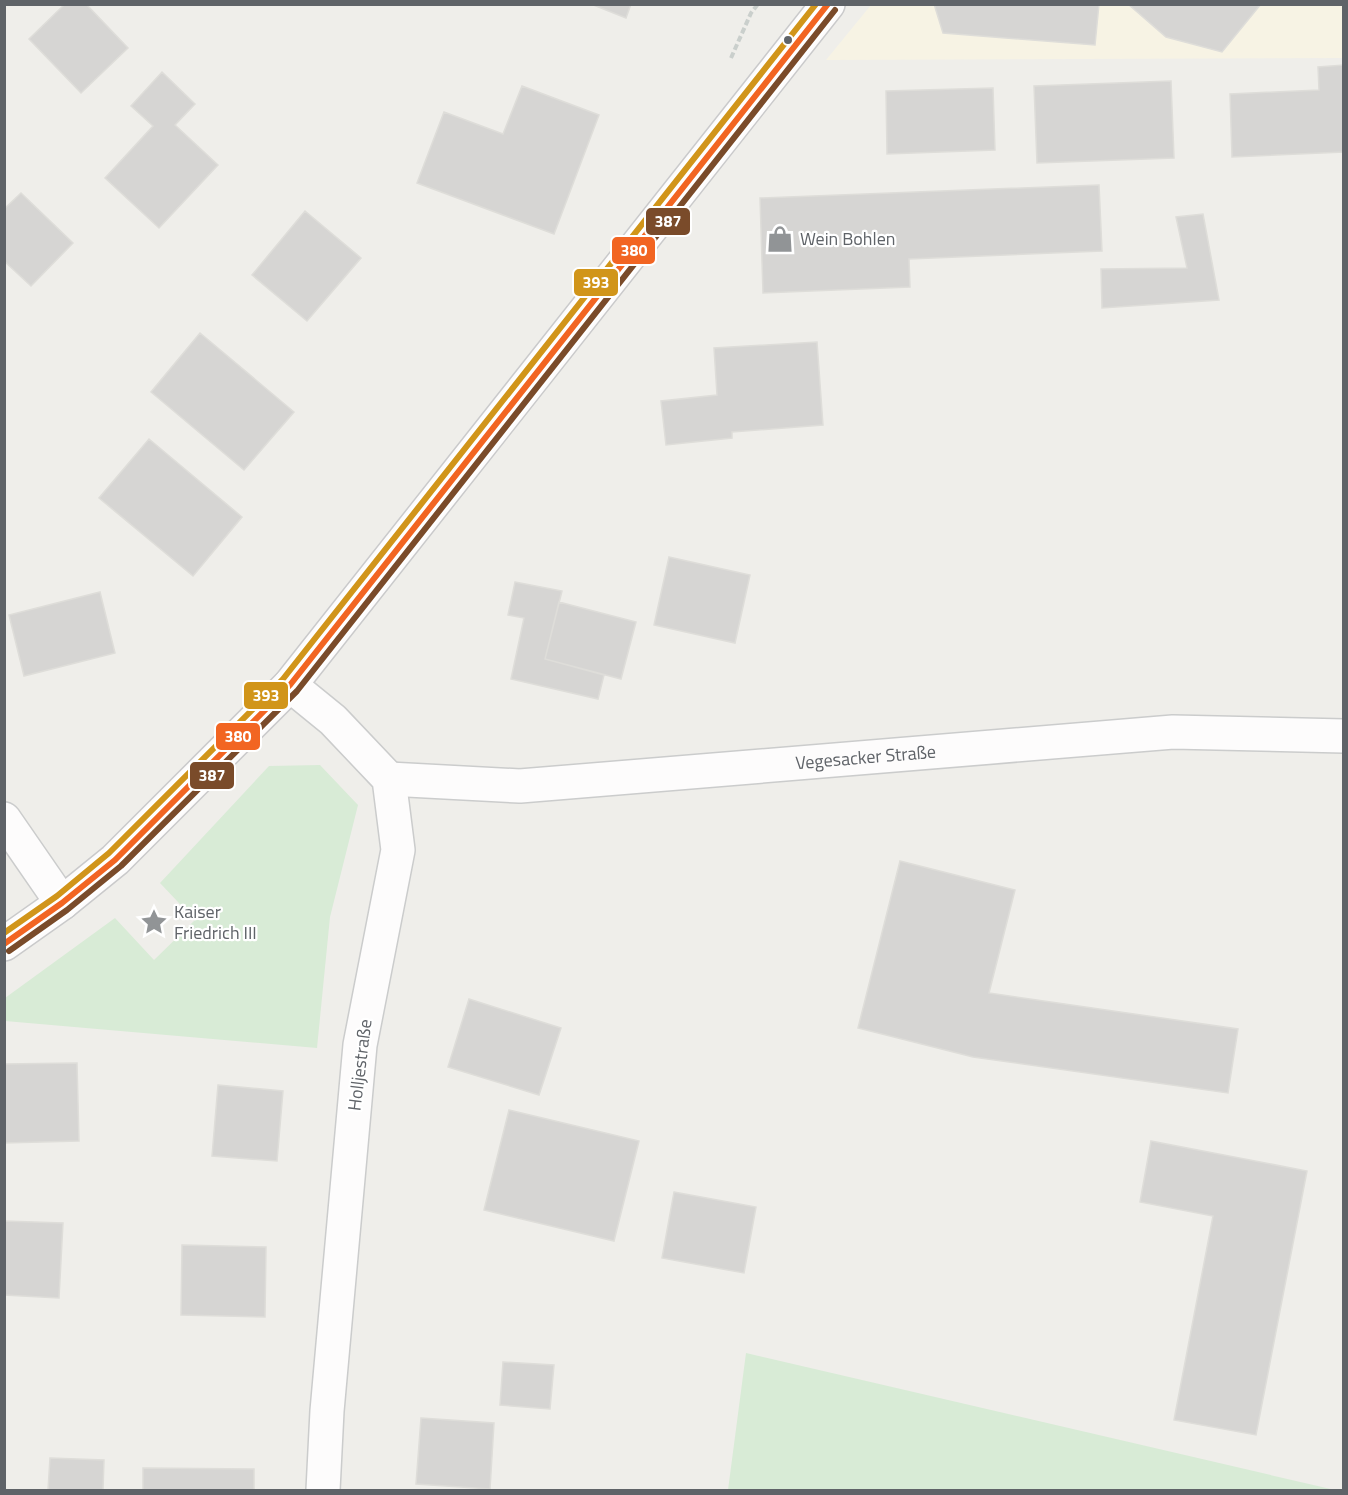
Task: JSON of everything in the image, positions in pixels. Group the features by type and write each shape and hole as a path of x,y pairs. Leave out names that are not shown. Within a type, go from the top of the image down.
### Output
{"street":[{"path":"4,944 62,903 115,860 290,685 828,4"},
{"path":"290,685 333,720 388,779"},
{"name":"Vegesacker Straße","path":"388,779 520,786 1173,732 1344,736"},
{"name":"Holljestraße","path":"323,1491 327,1411 360,1045 398,850 388,779"},
{"path":"4,819 62,903"}],"shaded area":[{"path":"871,5 1343,5 1343,58 826,60"}],"green space":[{"path":"320,765 358,805 330,917 317,1048 5,1021 5,998 115,918 154,960 195,920 160,883 269,766"},
{"path":"746,1353 1335,1490 728,1490"}],"building":[{"path":"65,4 86,4 128,48 81,93 29,39"},
{"path":"591,4 631,4 626,18"},
{"path":"934,4 1099,4 1095,45 943,33"},
{"path":"1128,4 1261,4 1222,52 1166,37"},
{"path":"1344,65 1344,152 1232,157 1230,94 1319,90 1318,67"},
{"path":"162,72 195,104 175,125 218,165 159,228 105,178 153,126 131,106"},
{"path":"1171,81 1174,158 1037,163 1034,86"},
{"path":"522,86 599,115 554,234 417,183 444,112 503,134"},
{"path":"993,88 995,150 887,154 886,91"},
{"path":"1099,185 1102,251 909,259 910,287 763,293 760,198"},
{"path":"21,193 73,243 31,286 4,261 4,209"},
{"path":"305,211 361,258 307,321 252,275"},
{"path":"1203,214 1219,300 1102,308 1101,269 1187,268 1176,217"},
{"path":"200,333 294,412 244,470 151,392"},
{"path":"817,342 823,425 732,432 732,438 666,445 661,401 717,395 714,348"},
{"path":"149,439 242,517 193,576 99,498"},
{"path":"669,557 750,575 735,643 654,625"},
{"path":"515,582 562,591 545,659 604,675 598,699 511,679 524,618 508,615"},
{"path":"100,592 115,653 24,676 9,615"},
{"path":"559,602 636,622 621,679 545,659"},
{"path":"900,861 1015,890 989,993 1238,1029 1228,1093 973,1057 858,1028"},
{"path":"469,999 561,1028 539,1095 448,1067"},
{"path":"77,1063 79,1141 4,1143 4,1064"},
{"path":"218,1085 283,1091 277,1161 212,1156"},
{"path":"509,1110 639,1141 614,1241 484,1210"},
{"path":"1151,1141 1307,1171 1256,1435 1174,1420 1213,1216 1140,1202"},
{"path":"674,1192 756,1207 744,1273 662,1258"},
{"path":"4,1221 63,1223 59,1298 4,1295"},
{"path":"182,1245 266,1247 265,1317 181,1315"},
{"path":"503,1362 554,1365 550,1409 500,1405"},
{"path":"421,1418 494,1423 490,1489 416,1484"},
{"path":"50,1458 104,1460 103,1490 48,1490"},
{"path":"143,1468 254,1469 254,1490 143,1490"}],"transit line":[{"name":"393","path":"4,933 57,896 109,853 283,679 816,4"},
{"name":"380","path":"4,944 62,903 115,860 290,685 828,4"},
{"name":"387","path":"9,951 67,910 121,866 297,691 835,10"}],"place":[{"name":"Wein Bohlen","path":"780,239"},
{"name":"Kaiser Friedrich III","path":"154,922"}]}
